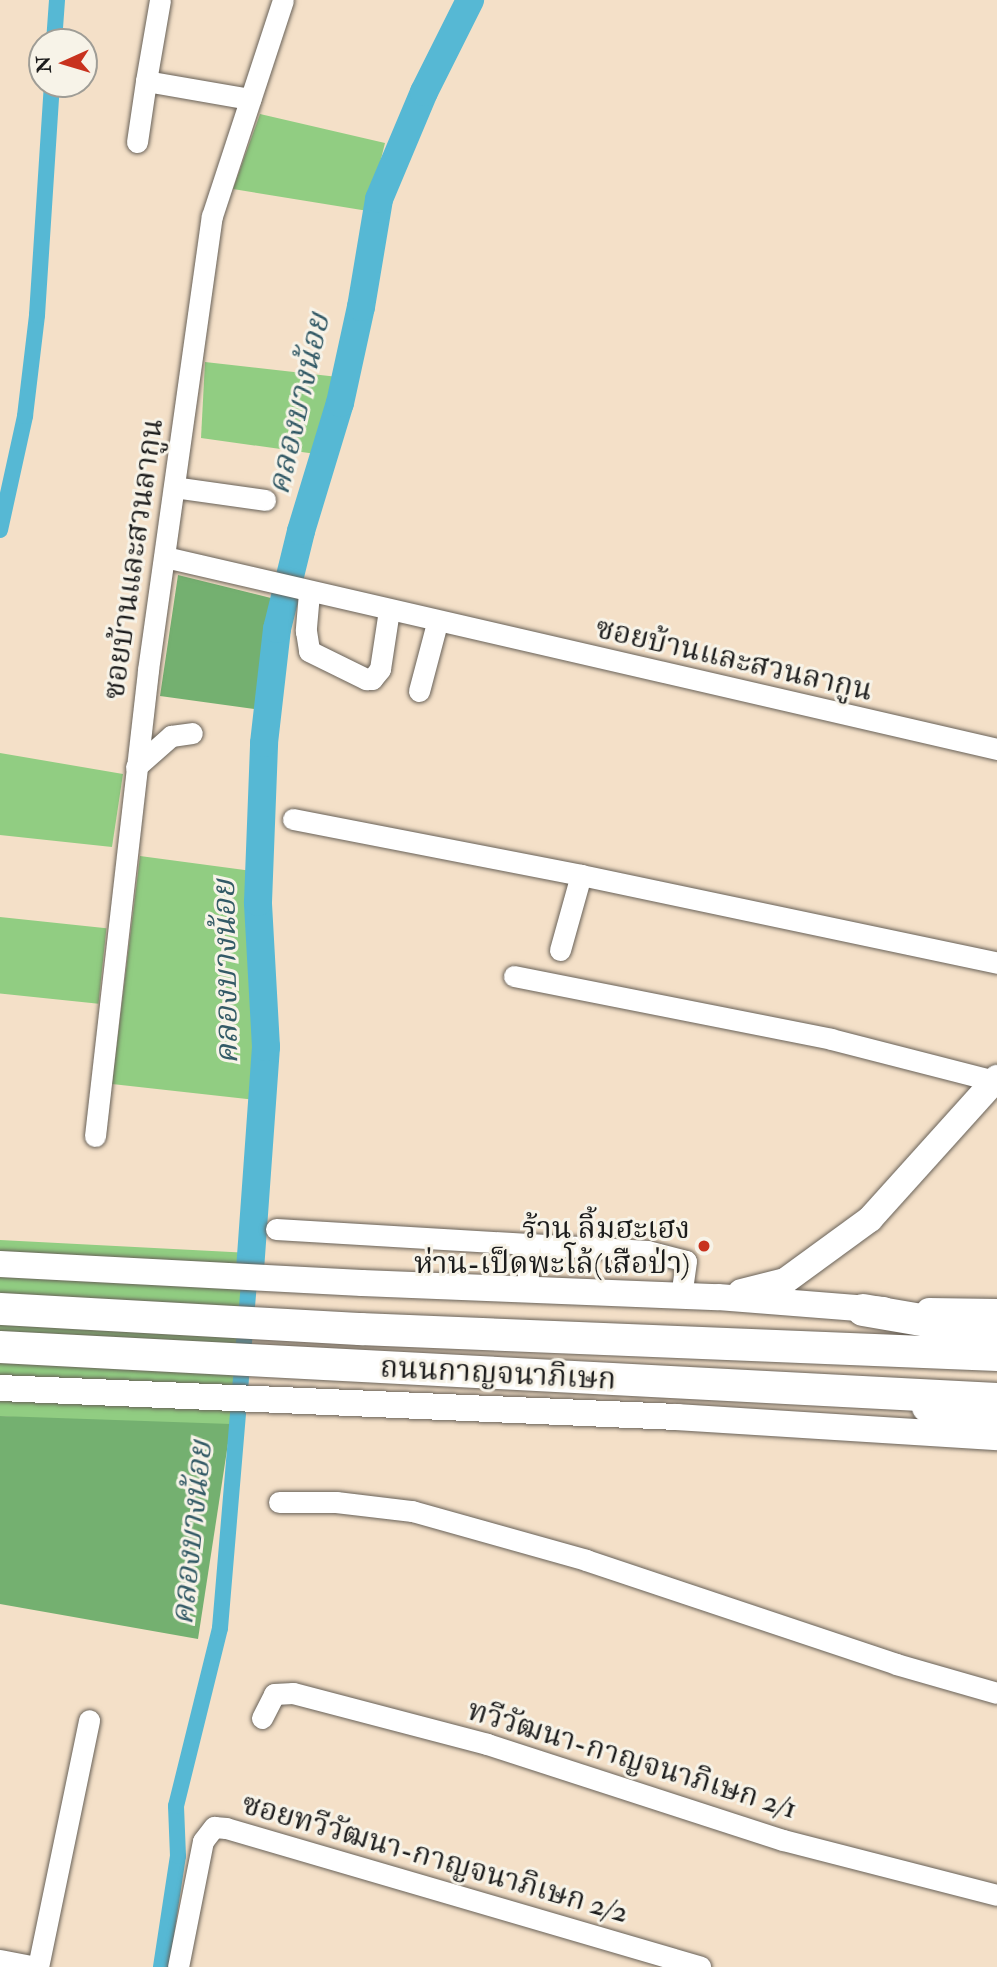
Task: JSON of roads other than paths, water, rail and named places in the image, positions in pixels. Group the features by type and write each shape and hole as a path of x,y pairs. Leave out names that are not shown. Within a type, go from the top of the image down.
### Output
{"highway":[{"name":"ถนนกาญจนาภิเษก","path":"0,1309 360,1329 997,1355"},
{"path":"863,1310 997,1333"},
{"name":"ถนนกาญจนาภิเษก","path":"0,1347 997,1399"},
{"path":"885,1394 997,1429"}],"main road":[{"path":"718,1297 785,1281 870,1219 996,1079"},
{"path":"0,1264 362,1283 718,1297 863,1310 997,1312"},
{"path":"0,1388 677,1417 997,1437"},
{"path":"925,1433 997,1451"}],"street":[{"path":"137,142 160,0"},
{"name":"ซอยบ้านและสวนลากูน","path":"95,1136 136,767 212,216 283,0"},
{"path":"146,81 250,99"},
{"path":"174,487 265,500"},
{"name":"ซอยบ้านและสวนลากูน","path":"165,557 301,591 997,749"},
{"path":"301,591 309,651 366,679 372,679 380,668 389,610"},
{"path":"419,691 437,622"},
{"path":"136,767 171,736 192,733"},
{"path":"293,819 581,875 997,963"},
{"path":"560,950 581,875"},
{"path":"514,976 831,1040 996,1079"},
{"path":"276,1229 647,1251 685,1261 681,1296"},
{"path":"527,1289 530,1244"},
{"path":"279,1502 336,1502 412,1511 586,1560 908,1668 997,1693"},
{"name":"ทวีวัฒนา-กาญจนาภิเษก 2/1","path":"262,1718 274,1694 293,1693 487,1744 783,1840 997,1895"},
{"path":"0,1961 37,1967 89,1720"},
{"name":"ซอยทวีวัฒนา-กาญจนาภิเษก 2/2","path":"178,1967 203,1841 214,1827 226,1828 699,1967"}],"waterway":[{"path":"55,28 57,0"},
{"name":"คลองบางน้อย","path":"250,1270 266,1047 258,902 264,743 277,629 301,531 340,403 361,307 379,199 424,92 470,0"},
{"path":"0,530 25,416 37,315 51,98"},
{"name":"คลองบางน้อย","path":"161,1967 178,1856 176,1806 220,1628 250,1270"}],"place":[{"name":"ร้าน ลิ้มฮะเฮง ห่าน-เป็ดพะโล้(เสือป่า)","path":"704,1246"}]}
